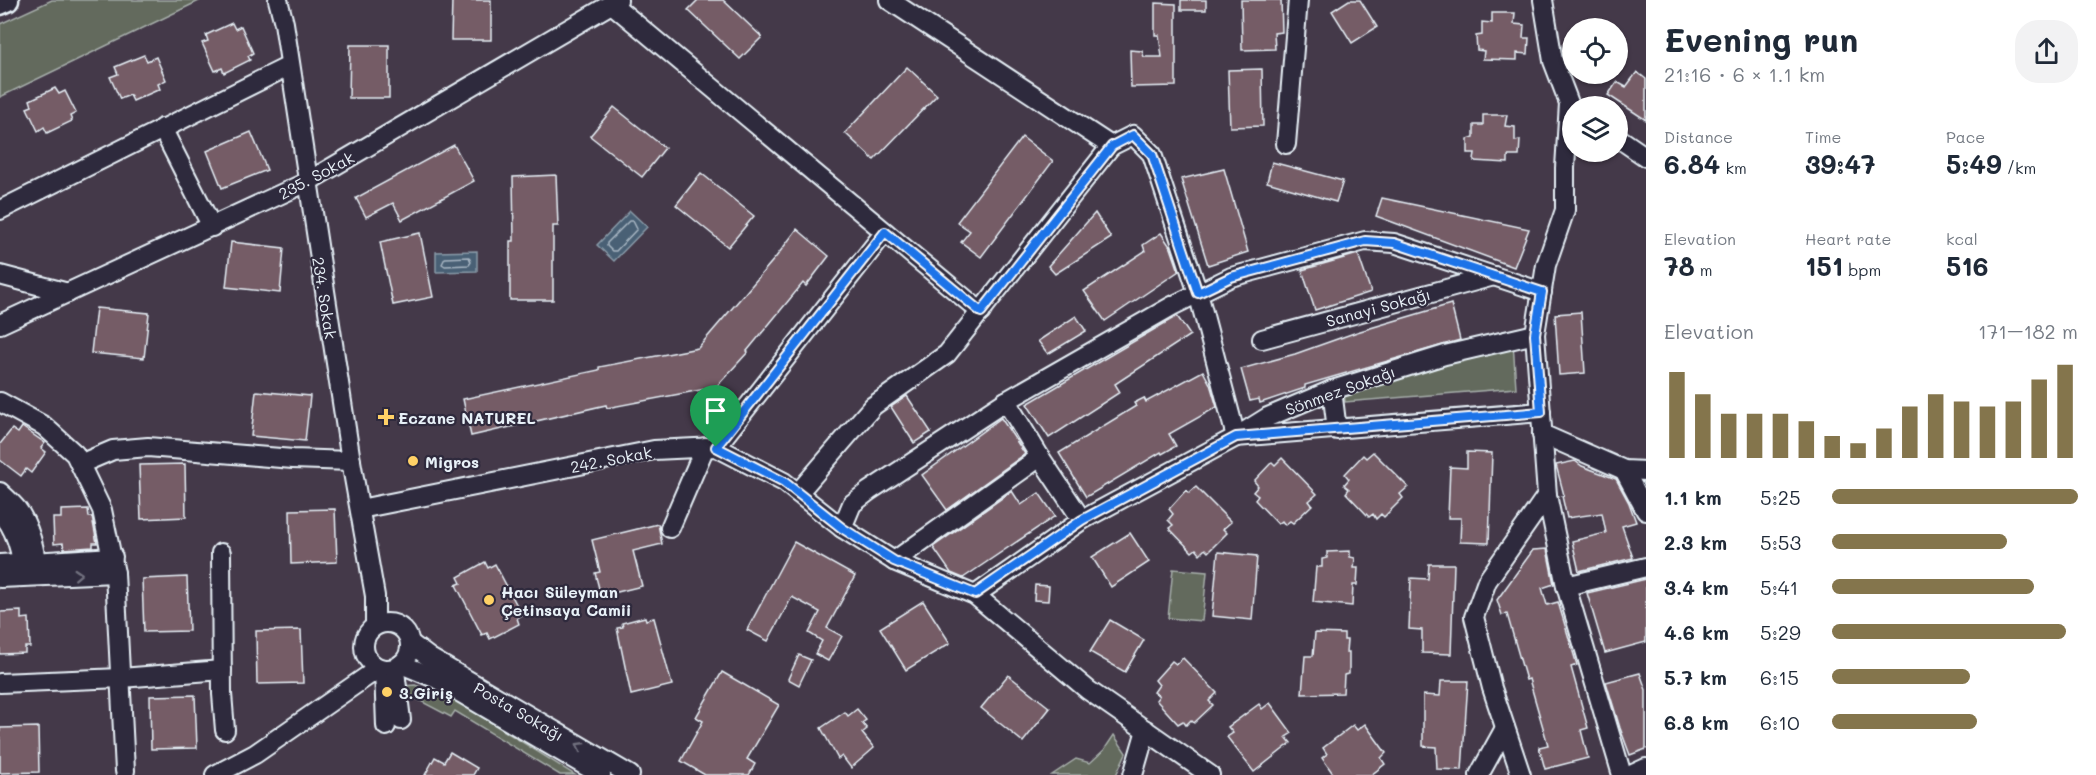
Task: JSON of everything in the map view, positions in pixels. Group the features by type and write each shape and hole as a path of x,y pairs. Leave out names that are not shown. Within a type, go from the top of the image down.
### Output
{"main road":[{"path":"0,3 7,0"}],"street":[{"name":"234. Sokak","path":"278,0 284,23 351,461 375,596 384,624"},
{"path":"889,0 1112,146"},
{"path":"1286,144 1298,0"},
{"path":"1543,0 1553,61 1568,96"},
{"path":"615,2 981,312"},
{"name":"235. Sokak","path":"0,324 307,182 615,2"},
{"path":"0,210 289,66"},
{"path":"162,128 212,227"},
{"path":"798,492 873,406 947,354 1112,146 1133,135 1152,154 1198,293 1236,437 1541,412"},
{"path":"1628,144 1646,157"},
{"path":"1566,162 1565,210 1546,265 1535,334 1547,495 1566,586 1622,775"},
{"path":"670,528 711,447 885,232"},
{"path":"842,528 852,504 1006,401 1172,306 1231,277 1365,241 1394,243 1542,292"},
{"path":"0,275 68,293"},
{"name":"Sanayi Sokağı","path":"1262,339 1494,276"},
{"name":"Sönmez Sokağı","path":"975,594 1082,520 1269,417 1332,390 1445,355 1535,334"},
{"path":"1332,390 1337,430"},
{"path":"1006,401 1082,520"},
{"path":"0,402 44,426 75,454 102,510 114,565 125,771"},
{"path":"1542,434 1624,470 1646,471"},
{"path":"80,464 113,450 148,447 293,459 351,461"},
{"path":"711,447 784,482 842,528 894,561 975,594 1088,690 1210,775"},
{"name":"242. Sokak","path":"360,509 654,450 711,447"},
{"path":"894,561 1040,457"},
{"path":"1624,470 1646,511"},
{"path":"0,492 18,510 28,530 30,570"},
{"path":"1521,775 1492,688 1474,617 1487,581 1547,495"},
{"path":"0,512 8,520 30,570"},
{"path":"221,553 225,730"},
{"path":"0,564 30,570"},
{"path":"0,578 30,570 114,565"},
{"path":"1566,586 1646,567"},
{"path":"215,775 255,754 408,654 410,643 406,633 384,624 365,637 364,653 347,692"},
{"name":"Posta Sokağı","path":"410,643 430,658 630,775"},
{"path":"364,653 370,662 390,667"},
{"path":"390,667 394,723"},
{"name":"Posta Sokağı","path":"390,667 437,679 601,775"},
{"path":"0,683 121,678 222,670"},
{"path":"1479,775 1505,728"},
{"path":"1133,775 1146,730"},
{"path":"1632,775 1646,768"}],"green space":[{"path":"52,0 201,0 0,97 0,24"},
{"path":"1513,342 1516,388 1345,402 1344,387"},
{"path":"1173,569 1207,572 1202,621 1168,618"},
{"path":"415,685 455,700 575,775 560,775 455,711 451,717 409,695 403,686"},
{"path":"1114,735 1126,753 1116,775 1052,775 1076,759 1090,763 1104,750"}],"water":[{"path":"630,211 647,227 614,261 597,245"},
{"path":"477,251 477,271 436,272 436,252"}],"building":[{"path":"452,0 491,0 491,40 451,40"},
{"path":"698,0 723,0 762,37 740,59 688,10"},
{"path":"1181,0 1206,0 1206,10 1181,10"},
{"path":"1241,0 1281,0 1282,32 1274,33 1275,49 1242,50"},
{"path":"1349,0 1360,0 1377,27 1352,43 1332,11"},
{"path":"1155,3 1176,4 1176,86 1131,87 1130,50 1142,51 1144,57 1162,57 1159,35 1155,35"},
{"path":"1492,13 1515,13 1514,24 1524,25 1523,38 1529,38 1528,54 1517,53 1517,60 1483,59 1484,51 1477,50 1476,36 1482,35 1482,22 1492,23"},
{"path":"232,23 235,29 241,26 253,53 248,56 250,60 224,73 222,68 215,71 202,43 208,41 206,35"},
{"path":"350,45 389,45 389,98 349,98"},
{"path":"144,55 147,61 156,57 166,80 158,84 160,89 133,101 130,95 120,99 110,77 118,74 115,67"},
{"path":"907,67 937,95 874,160 845,133"},
{"path":"1262,69 1263,126 1230,127 1228,70"},
{"path":"1637,72 1646,79 1646,120 1628,108 1628,96 1608,95 1616,84 1626,87"},
{"path":"55,88 59,94 65,91 76,113 70,116 72,121 47,133 44,127 38,131 27,108 32,106 30,100"},
{"path":"614,107 665,148 642,177 590,136"},
{"path":"1483,115 1507,115 1505,126 1515,127 1515,141 1520,140 1519,156 1508,156 1508,163 1474,161 1475,153 1468,153 1468,139 1474,137 1474,125 1483,125"},
{"path":"251,132 267,170 222,188 207,151"},
{"path":"1022,137 1053,161 981,257 961,242 970,231 957,222"},
{"path":"454,145 474,181 402,220 393,203 366,217 356,198"},
{"path":"1272,162 1343,181 1336,202 1267,182"},
{"path":"1224,169 1248,252 1208,265 1181,179"},
{"path":"701,173 754,216 728,247 676,205"},
{"path":"556,175 558,226 553,226 553,300 510,300 510,241 514,241 513,177"},
{"path":"1382,198 1529,229 1514,267 1376,216"},
{"path":"1095,213 1111,238 1055,274 1048,266"},
{"path":"797,229 829,256 806,286 803,283 748,352 716,387 607,408 606,405 471,436 463,399 599,370 599,367 698,348"},
{"path":"420,233 433,297 393,305 380,242"},
{"path":"1161,233 1171,248 1179,271 1105,321 1084,291 1145,251 1143,245"},
{"path":"231,242 284,248 280,293 226,287"},
{"path":"1358,254 1371,292 1315,310 1302,270"},
{"path":"1451,304 1460,340 1305,385 1305,388 1260,403 1259,399 1250,401 1241,369"},
{"path":"96,308 149,313 144,358 91,353"},
{"path":"1581,312 1585,373 1559,375 1555,314"},
{"path":"1076,316 1086,331 1048,354 1038,341"},
{"path":"1177,316 1190,335 1115,384 1120,392 1049,438 1027,404"},
{"path":"1203,371 1210,384 1217,407 1169,434 1176,446 1162,454 1161,452 1086,497 1059,453 1136,406 1134,403 1144,398 1146,402"},
{"path":"256,391 310,396 305,441 251,436"},
{"path":"907,396 931,432 914,443 891,407"},
{"path":"1001,418 1025,454 947,510 922,475"},
{"path":"22,427 45,443 41,448 46,452 31,473 26,469 21,476 0,460 0,444 12,429 18,433"},
{"path":"1373,452 1408,487 1400,494 1403,498 1384,517 1381,514 1376,519 1373,514 1369,517 1346,493 1349,489 1344,485 1349,479 1345,474 1363,455 1366,458"},
{"path":"1467,452 1492,453 1489,543 1460,542 1461,518 1448,518 1450,467 1467,468"},
{"path":"1282,458 1317,494 1309,501 1312,505 1293,523 1290,521 1285,525 1282,521 1278,524 1255,500 1258,496 1253,492 1258,486 1254,481 1272,462 1275,465"},
{"path":"1575,461 1616,479 1636,522 1622,526 1633,558 1579,571 1572,541 1606,533 1602,513 1567,518 1556,465"},
{"path":"185,464 186,517 141,519 139,465"},
{"path":"1196,487 1231,522 1223,529 1227,533 1208,552 1205,549 1200,554 1196,549 1192,552 1169,528 1173,525 1168,520 1173,514 1169,509 1186,490 1189,493"},
{"path":"1012,491 1021,505 1039,493 1055,516 963,578 951,573 933,547"},
{"path":"88,509 89,517 92,517 97,543 93,543 93,547 64,549 63,543 54,544 53,518 61,518 61,510"},
{"path":"335,509 337,562 291,564 290,510"},
{"path":"658,524 662,544 633,551 642,586 601,596 595,573 600,572 592,540"},
{"path":"1130,533 1149,562 1111,587 1092,557"},
{"path":"794,542 855,576 827,628 842,636 828,661 815,654 822,641 809,633 820,612 792,597 768,641 747,630"},
{"path":"1547,549 1554,584 1542,588 1547,605 1558,602 1577,665 1571,667 1588,728 1581,730 1588,758 1545,769 1539,747 1548,745 1507,614 1502,615 1497,600 1533,550"},
{"path":"1350,551 1350,557 1355,558 1354,568 1358,568 1357,585 1353,585 1352,606 1313,602 1316,567 1322,567 1322,559 1327,558 1327,552"},
{"path":"1218,552 1257,556 1252,620 1212,616"},
{"name":"Hacı Süleyman Çetinsaya Camii","path":"485,562 488,568 495,564 522,615 517,618 519,624 490,639 487,633 482,635 456,585 461,583 458,577"},
{"path":"1429,564 1454,564 1451,654 1422,653 1422,630 1409,629 1411,578 1428,579"},
{"path":"187,577 189,631 144,632 142,579"},
{"path":"1646,579 1646,642 1605,653 1587,593"},
{"path":"1035,585 1049,586 1048,601 1034,600"},
{"path":"923,601 950,643 906,670 880,628"},
{"path":"21,611 21,619 29,618 30,647 25,647 25,653 0,654 0,612"},
{"path":"645,617 646,620 654,618 672,685 631,695 617,628 623,627 622,623"},
{"path":"1110,620 1144,640 1125,672 1090,652"},
{"path":"301,630 303,683 257,684 256,631"},
{"path":"1315,633 1344,634 1344,640 1347,640 1349,674 1344,675 1343,693 1302,694 1305,656 1313,656"},
{"path":"799,655 811,660 799,685 788,679"},
{"path":"1183,658 1217,693 1209,701 1213,705 1194,723 1191,720 1186,725 1183,721 1178,724 1156,700 1159,696 1154,692 1159,685 1155,680 1172,661 1176,664"},
{"path":"722,672 779,705 747,759 755,764 749,775 705,775 681,761 703,721 696,717"},
{"path":"1640,673 1646,690 1646,749 1630,755 1606,682"},
{"path":"1008,675 1050,708 1023,742 981,708"},
{"path":"1441,681 1468,681 1462,770 1437,769 1436,747 1423,746 1423,695 1440,696"},
{"path":"195,695 197,748 151,749 150,696"},
{"path":"1270,703 1292,733 1286,737 1291,743 1254,772 1227,737 1233,733 1228,727 1259,704 1262,709"},
{"path":"857,709 866,720 862,723 867,729 862,733 874,748 851,768 842,756 838,759 821,728 845,712 848,716"},
{"path":"1365,724 1386,753 1381,758 1385,764 1371,775 1334,775 1322,758 1327,754 1323,748 1353,725 1357,730"},
{"path":"38,727 39,772 0,773 0,728"},
{"path":"450,752 477,768 473,775 425,775 435,757 444,762"}],"place":[{"name":"Eczane NATUREL","path":"386,417"},
{"name":"Migros","path":"413,461"},
{"name":"Hacı Süleyman Çetinsaya Camii","path":"489,600"},
{"name":"3.Giriş","path":"387,692"}],"route":[{"path":"1133,135 1152,154 1198,293 1231,277 1365,241 1394,243 1542,292 1535,334 1541,412 1236,437 1082,520 975,594 894,561 842,528 784,482 716,447 885,232 981,312 1112,146 1133,135"}]}
